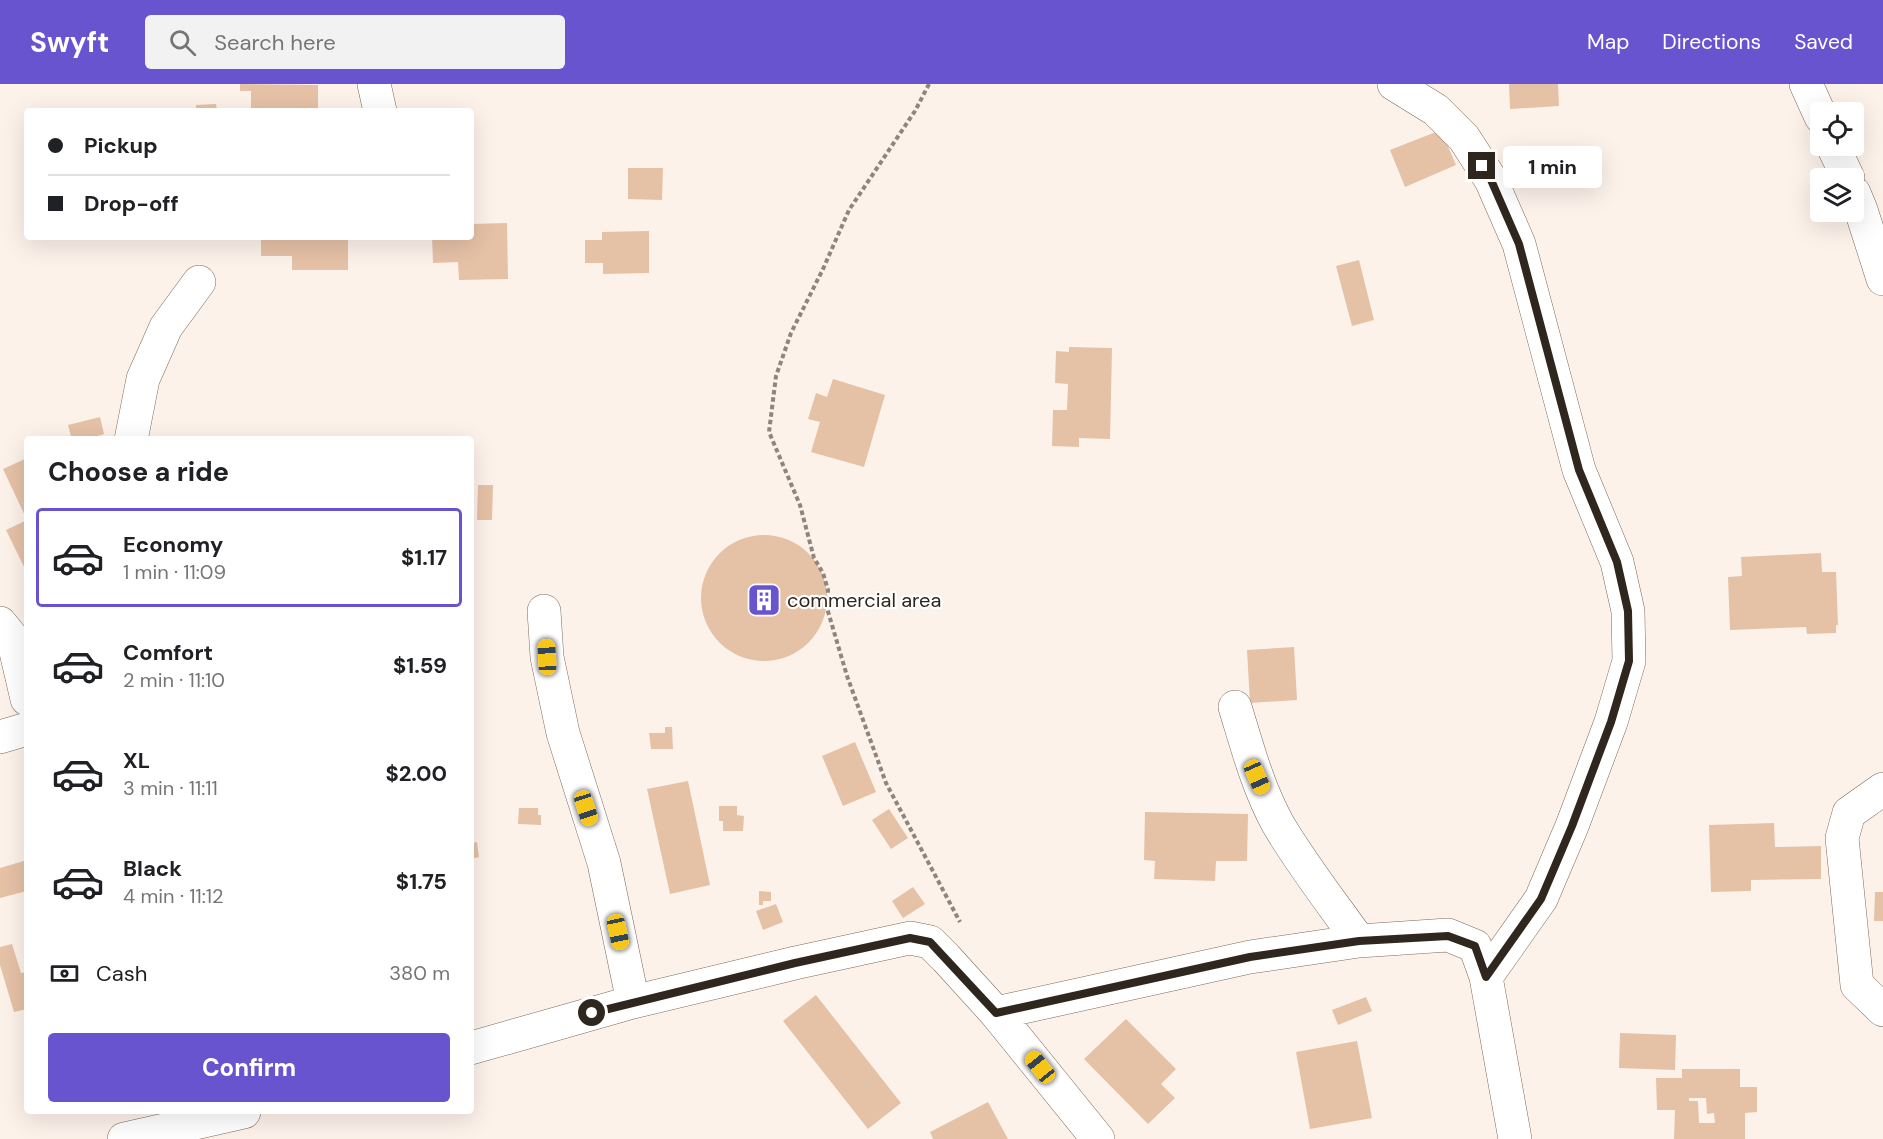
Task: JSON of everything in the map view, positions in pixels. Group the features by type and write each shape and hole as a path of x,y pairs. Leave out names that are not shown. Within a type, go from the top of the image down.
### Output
{"street":[{"path":"374,84 379,108"},
{"path":"1394,84 1437,110 1464,138 1491,180 1519,244 1579,470 1617,562 1628,611 1629,661 1611,722 1572,826 1541,899 1486,977"},
{"path":"1806,84 1814,102"},
{"path":"1864,219 1883,279"},
{"path":"132,436 143,379 166,327 199,282"},
{"path":"544,611 547,657 563,733 604,863 633,1002"},
{"path":"0,623 13,639 24,686"},
{"path":"1235,707 1257,777 1277,822 1304,865 1359,941"},
{"path":"0,737 24,730"},
{"path":"1883,789 1849,813 1842,838 1857,985 1883,1011"},
{"path":"996,1013 1250,957 1359,941 1448,936 1475,946 1486,977 1515,1139"},
{"path":"474,1046 633,1002 910,938 930,942 996,1013 1098,1139"},
{"path":"129,1138 235,1114"}],"path":[{"path":"930,84 915,111 849,210 791,333 776,376 769,432 800,505 814,558 824,573 828,590 827,608 844,665 886,783 961,924 953,938 951,965"}],"building":[{"path":"240,84 318,85 318,108 251,108 251,91 240,91"},
{"path":"1509,84 1558,84 1559,106 1510,109"},
{"path":"216,104 217,108 196,108 196,105"},
{"path":"1441,130 1456,165 1405,187 1390,150"},
{"path":"628,168 663,168 662,200 628,199"},
{"path":"507,223 508,279 459,280 458,262 433,263 432,240 474,240 474,224"},
{"path":"649,231 649,273 603,274 603,263 585,263 585,240 602,240 602,232"},
{"path":"261,240 348,240 348,270 292,270 292,256 261,256"},
{"path":"1359,260 1374,320 1352,326 1336,266"},
{"path":"1069,347 1112,348 1110,439 1079,438 1079,447 1052,446 1053,410 1067,410 1068,384 1055,383 1056,351 1069,352"},
{"path":"833,379 885,395 864,467 811,452 820,422 808,419 816,393 827,397"},
{"path":"100,417 104,434 71,436 68,425"},
{"path":"24,459 24,514 3,469"},
{"path":"478,485 493,485 492,520 477,520"},
{"path":"24,521 24,567 6,530"},
{"name":"commercial area","path":"764,535 788,539 809,553 823,574 827,598 823,622 809,643 788,657 764,661 740,657 719,643 705,622 701,598 705,574 719,553 740,539"},
{"path":"1821,553 1822,572 1836,572 1838,625 1836,625 1836,633 1807,634 1806,627 1730,630 1728,577 1742,576 1741,557"},
{"path":"1294,647 1297,700 1250,703 1247,650"},
{"path":"665,727 672,727 673,749 651,749 649,733 665,733"},
{"path":"855,742 876,792 843,806 822,756"},
{"path":"688,781 710,885 670,894 647,789"},
{"path":"719,806 737,806 737,815 744,816 743,831 723,831 723,821 719,821"},
{"path":"519,808 538,808 541,825 518,824"},
{"path":"889,809 908,838 891,849 872,820"},
{"path":"1145,812 1248,814 1247,861 1216,861 1215,881 1154,879 1155,861 1144,860"},
{"path":"1774,823 1775,847 1821,846 1821,879 1751,880 1751,891 1711,892 1709,825"},
{"path":"474,842 477,842 479,857 474,858"},
{"path":"24,861 24,892 0,898 0,868"},
{"path":"913,887 925,904 903,918 892,901"},
{"path":"759,891 771,892 771,901 763,901 763,905 759,905"},
{"path":"1875,892 1883,892 1883,921 1874,921"},
{"path":"776,904 783,922 763,930 756,911"},
{"path":"12,944 21,973 24,972 24,1010 14,1012 0,965 0,947"},
{"path":"816,995 901,1103 868,1129 783,1021"},
{"path":"1366,997 1372,1011 1338,1025 1332,1010"},
{"path":"1126,1019 1176,1069 1161,1084 1175,1098 1148,1124 1084,1059"},
{"path":"1620,1033 1676,1035 1675,1070 1619,1068"},
{"path":"1357,1041 1372,1118 1310,1129 1296,1052"},
{"path":"1682,1069 1740,1069 1740,1087 1757,1087 1757,1112 1745,1113 1745,1139 1674,1139 1675,1110 1657,1110 1656,1078 1682,1078","holes":["1689,1098 1706,1098 1707,1114 1714,1113 1715,1123 1699,1123 1698,1101 1689,1101"]},
{"path":"988,1102 1008,1139 933,1139 930,1132"}],"place":[{"name":"commercial area","path":"764,600"}],"route":[{"path":"592,1013 795,963 910,938 930,942 996,1013 1250,957 1359,941 1448,936 1475,946 1486,977 1541,899 1572,826 1611,722 1629,661 1628,611 1617,562 1579,470 1519,244 1491,180 1482,166"}]}
